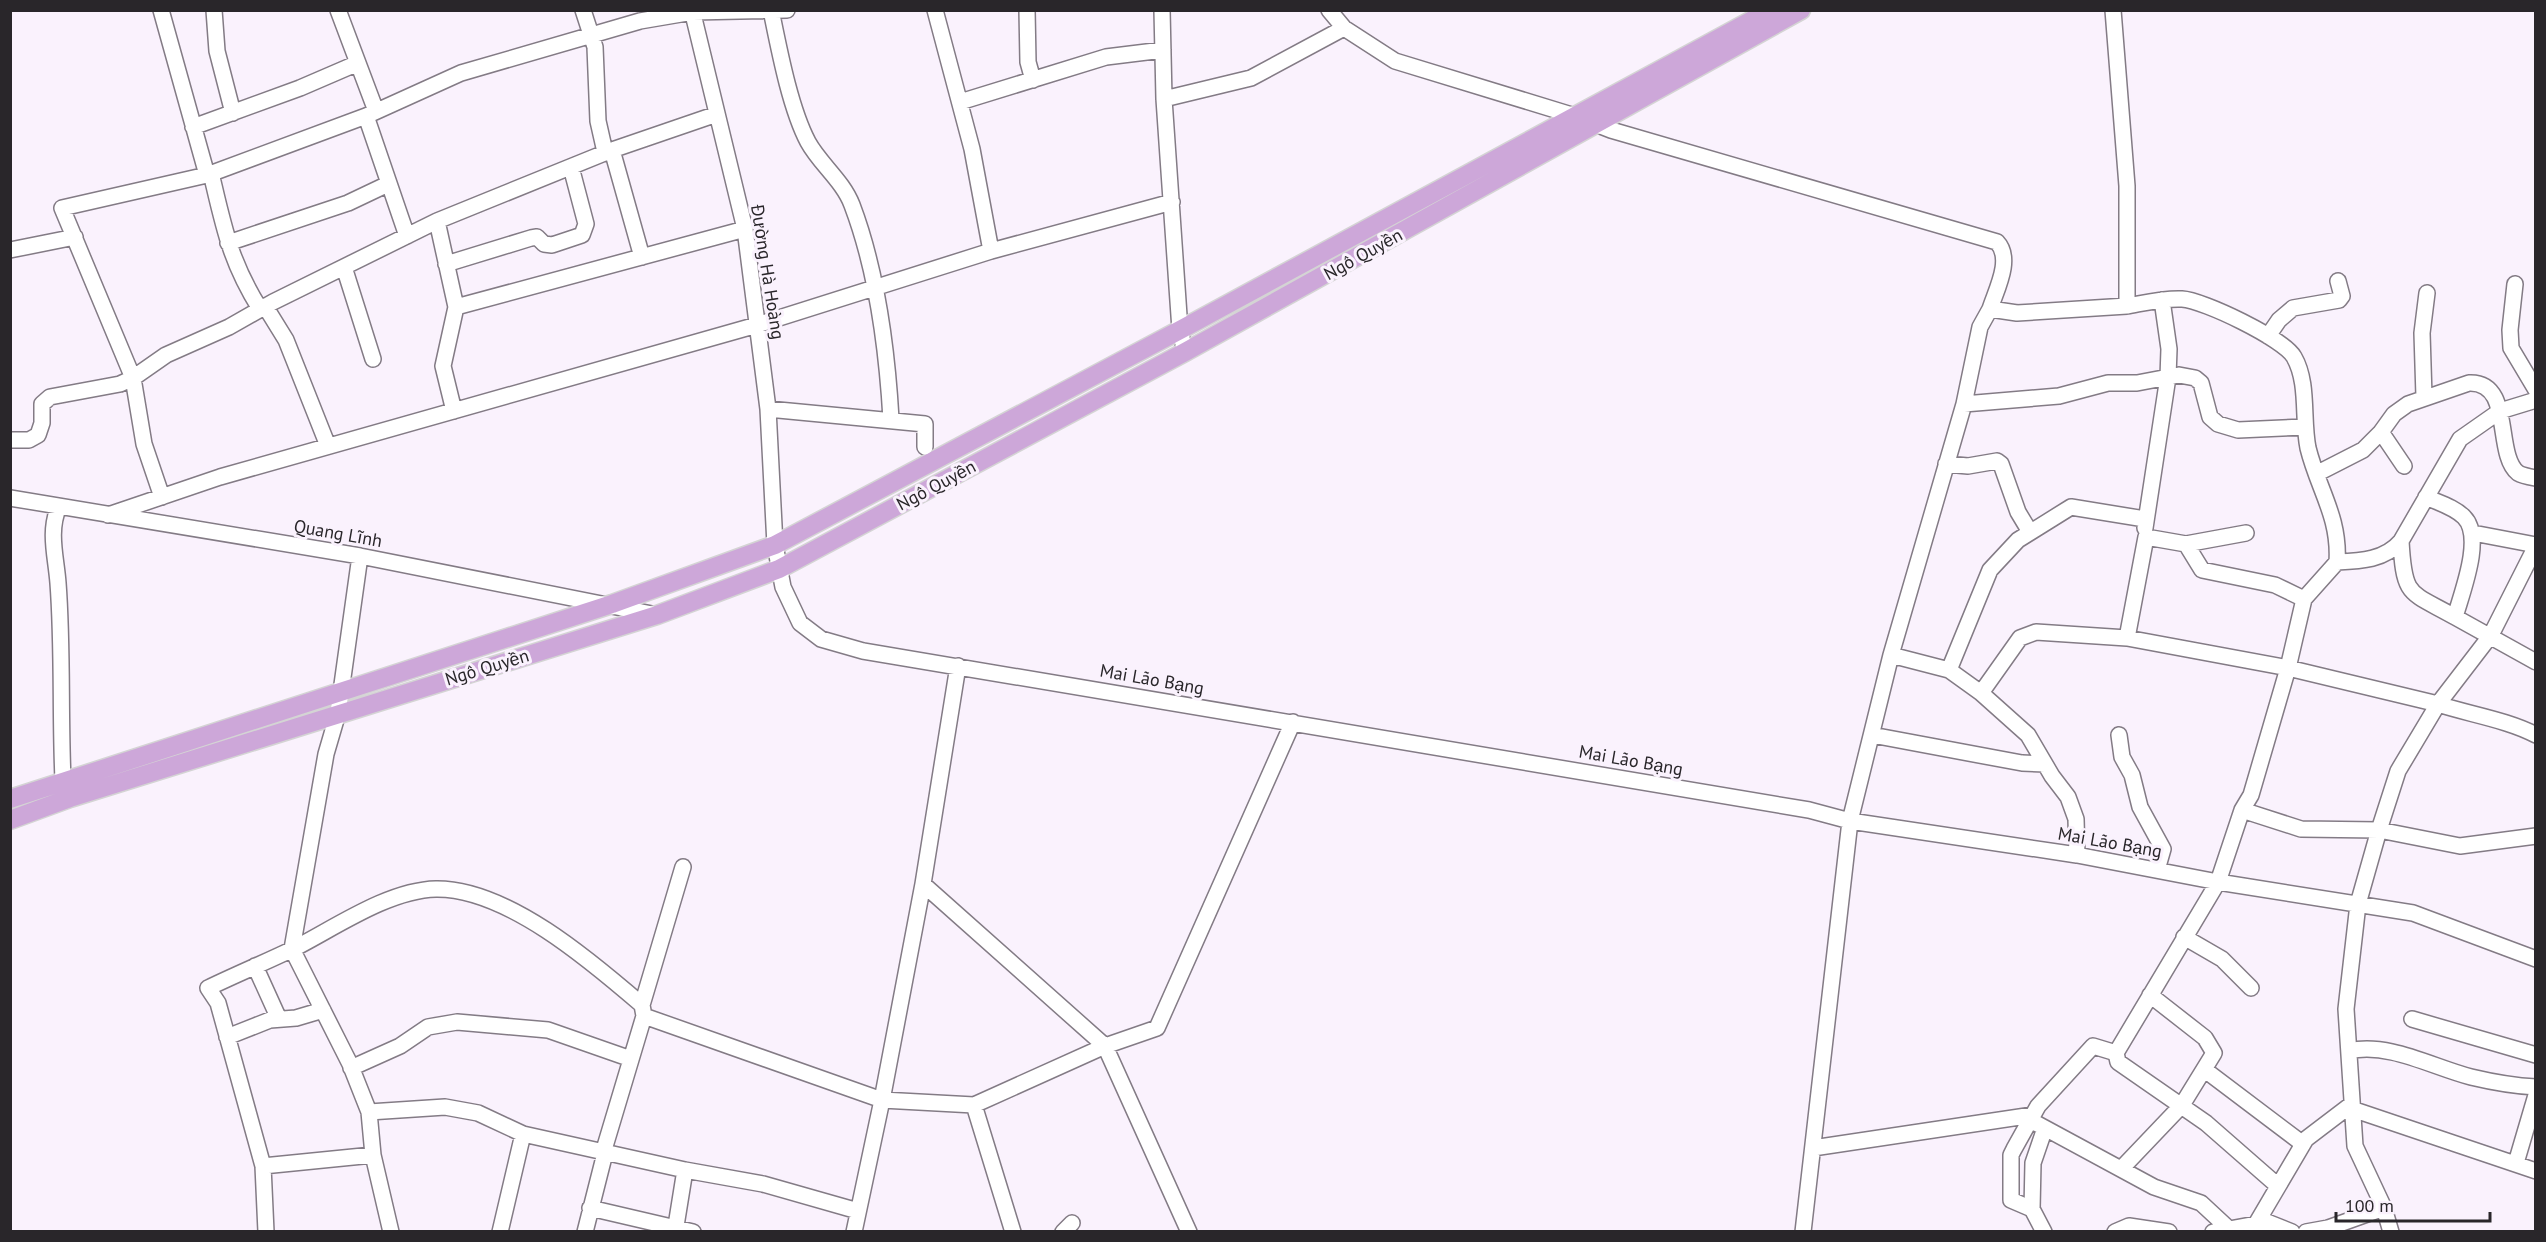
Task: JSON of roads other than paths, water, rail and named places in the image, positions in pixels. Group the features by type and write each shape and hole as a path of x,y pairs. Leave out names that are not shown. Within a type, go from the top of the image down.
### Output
{"main road":[{"name":"Ngô Quyền","path":"10,799 612,604 775,545 1180,330 1771,10"},
{"name":"Ngô Quyền","path":"10,820 70,798 338,713 657,615 779,570 1185,352 1801,10"}],"street":[{"path":"161,10 228,243 240,277 286,340 328,446"},
{"path":"214,10 217,51 234,113"},
{"path":"338,10 358,63 388,184 407,236"},
{"path":"583,10 591,35 597,68 598,121 642,257"},
{"path":"162,497 144,444 133,378 62,208 209,174 371,114 461,73 640,21 693,11 787,10"},
{"path":"935,10 972,149 991,251"},
{"path":"1027,10 1028,51 1033,80"},
{"path":"1162,10 1164,99 1180,330 1185,352"},
{"path":"1329,10 1344,28 1395,61 1575,116 1596,125 1997,242 2002,247 2005,259 1990,309 1980,327 1964,404 1892,655 1850,821 1803,1232"},
{"path":"2113,10 2127,186 2127,306"},
{"name":"Đường Hà Hoàng","path":"693,11 745,230 768,408 775,545"},
{"path":"771,11 804,134 816,155 852,205 874,288 891,419"},
{"path":"1164,99 1251,78 1344,28"},
{"path":"960,102 1121,53 1163,50"},
{"path":"194,127 358,63"},
{"path":"10,440 29,440 38,435 42,423 42,404 50,397 120,384 133,378 166,355 229,327 437,221 609,151 717,114"},
{"path":"446,264 531,238 537,237 544,244 552,245 582,235 586,225 571,166"},
{"path":"228,243 348,203 388,184"},
{"path":"108,515 328,446 757,325 991,251 1172,202"},
{"path":"437,221 456,308 443,366 454,411"},
{"path":"456,308 745,230"},
{"path":"10,250 75,237"},
{"path":"344,267 373,359"},
{"path":"2268,336 2278,320 2293,308 2339,300 2342,296 2338,281"},
{"path":"2515,284 2510,330 2511,348 2535,390"},
{"path":"2424,397 2422,333 2427,293"},
{"path":"1990,309 2017,313 2127,306 2183,298 2236,319 2283,344 2295,357 2302,382 2309,450 2336,526 2337,562"},
{"path":"2127,638 2146,537 2145,519 2168,377 2169,349 2162,300"},
{"path":"1964,404 2059,396 2108,383 2137,383 2178,375 2194,378 2201,383 2210,417 2218,424 2238,430 2305,427"},
{"path":"2318,473 2362,450 2381,432 2394,414 2424,397 2469,383 2480,382 2488,387 2500,411 2512,467 2520,474 2535,478"},
{"path":"2278,1186 2182,1105 2124,1068 2118,1062 2116,1053 2218,882 2242,810 2251,795 2288,668 2304,599 2337,562 2378,557 2392,552 2401,541 2460,439 2500,411 2535,400"},
{"path":"768,408 925,424 925,447"},
{"path":"2381,432 2404,466"},
{"path":"1946,464 1968,466 1997,461 2001,464 2019,512 2031,532"},
{"path":"2426,497 2462,515 2473,533 2468,572 2455,616"},
{"name":"Quang Lĩnh","path":"10,498 360,556 612,604 657,615"},
{"path":"59,506 53,519 53,532 58,583 63,780"},
{"path":"1949,670 1990,570 2018,540 2071,507 2145,519"},
{"path":"2146,537 2187,544 2246,533"},
{"path":"2391,1232 2384,1208 2355,1146 2346,1009 2358,904 2398,771 2438,704 2491,635 2535,546 2473,533"},
{"path":"2401,541 2409,588 2418,598 2491,635 2535,662"},
{"path":"2187,544 2202,570 2274,585 2304,599"},
{"name":"Mai Lão Bạng","path":"775,545 779,570 791,608 800,623 821,639 862,651 1809,810 1850,821 2077,855 2218,882 2413,912 2535,959"},
{"path":"360,556 338,713 326,754 292,949 351,1068 369,1112 373,1155 391,1232"},
{"path":"1981,693 2020,638 2036,632 2127,638 2288,668 2438,704 2511,725 2535,735"},
{"path":"1892,655 1949,670 1981,693 2028,735 2066,793 2075,812 2077,855"},
{"path":"854,1232 882,1101 923,884 958,666"},
{"path":"266,1232 263,1166 218,1003 208,988 292,949 398,895 435,889 475,893 504,907 586,957 643,1010 882,1101 974,1105 1105,1046 1157,1028 1293,722"},
{"path":"1872,735 2022,763 2045,764"},
{"path":"2119,735 2122,757 2132,775 2140,807 2163,849 2157,870"},
{"path":"2242,810 2301,829 2379,830 2460,846 2535,836"},
{"path":"585,1232 604,1153 683,867"},
{"path":"923,884 1105,1046 1189,1232"},
{"path":"2184,937 2222,959 2251,988"},
{"path":"255,966 279,1019"},
{"path":"2121,1169 2182,1105 2214,1053 2210,1044 2150,995"},
{"path":"227,1037 279,1019 296,1018 323,1010"},
{"path":"2412,1018 2535,1055"},
{"path":"351,1068 400,1046 428,1027 457,1022 548,1030 631,1059"},
{"path":"2032,1209 2011,1200 2009,1191 2011,1155 2038,1106 2093,1046 2116,1053"},
{"path":"2349,1051 2363,1050 2395,1054 2469,1077 2535,1087"},
{"path":"2205,1071 2303,1144"},
{"path":"2516,1163 2535,1095"},
{"path":"974,1105 1013,1232"},
{"path":"369,1112 445,1107 478,1113 523,1134 685,1170 763,1184 858,1211"},
{"path":"2256,1224 2306,1139 2352,1107"},
{"path":"2352,1107 2400,1127 2469,1147 2535,1171"},
{"path":"1813,1148 2032,1118 2045,1128 2154,1187 2202,1203 2229,1229"},
{"path":"2044,1232 2032,1209 2033,1163 2045,1128"},
{"path":"500,1232 523,1134"},
{"path":"263,1166 373,1155"},
{"path":"675,1229 685,1170"},
{"path":"590,1208 693,1232"},
{"path":"2306,1232 2328,1229 2384,1208"},
{"path":"2213,1232 2267,1222 2292,1232"},
{"path":"2115,1232 2129,1226 2169,1232"}]}
